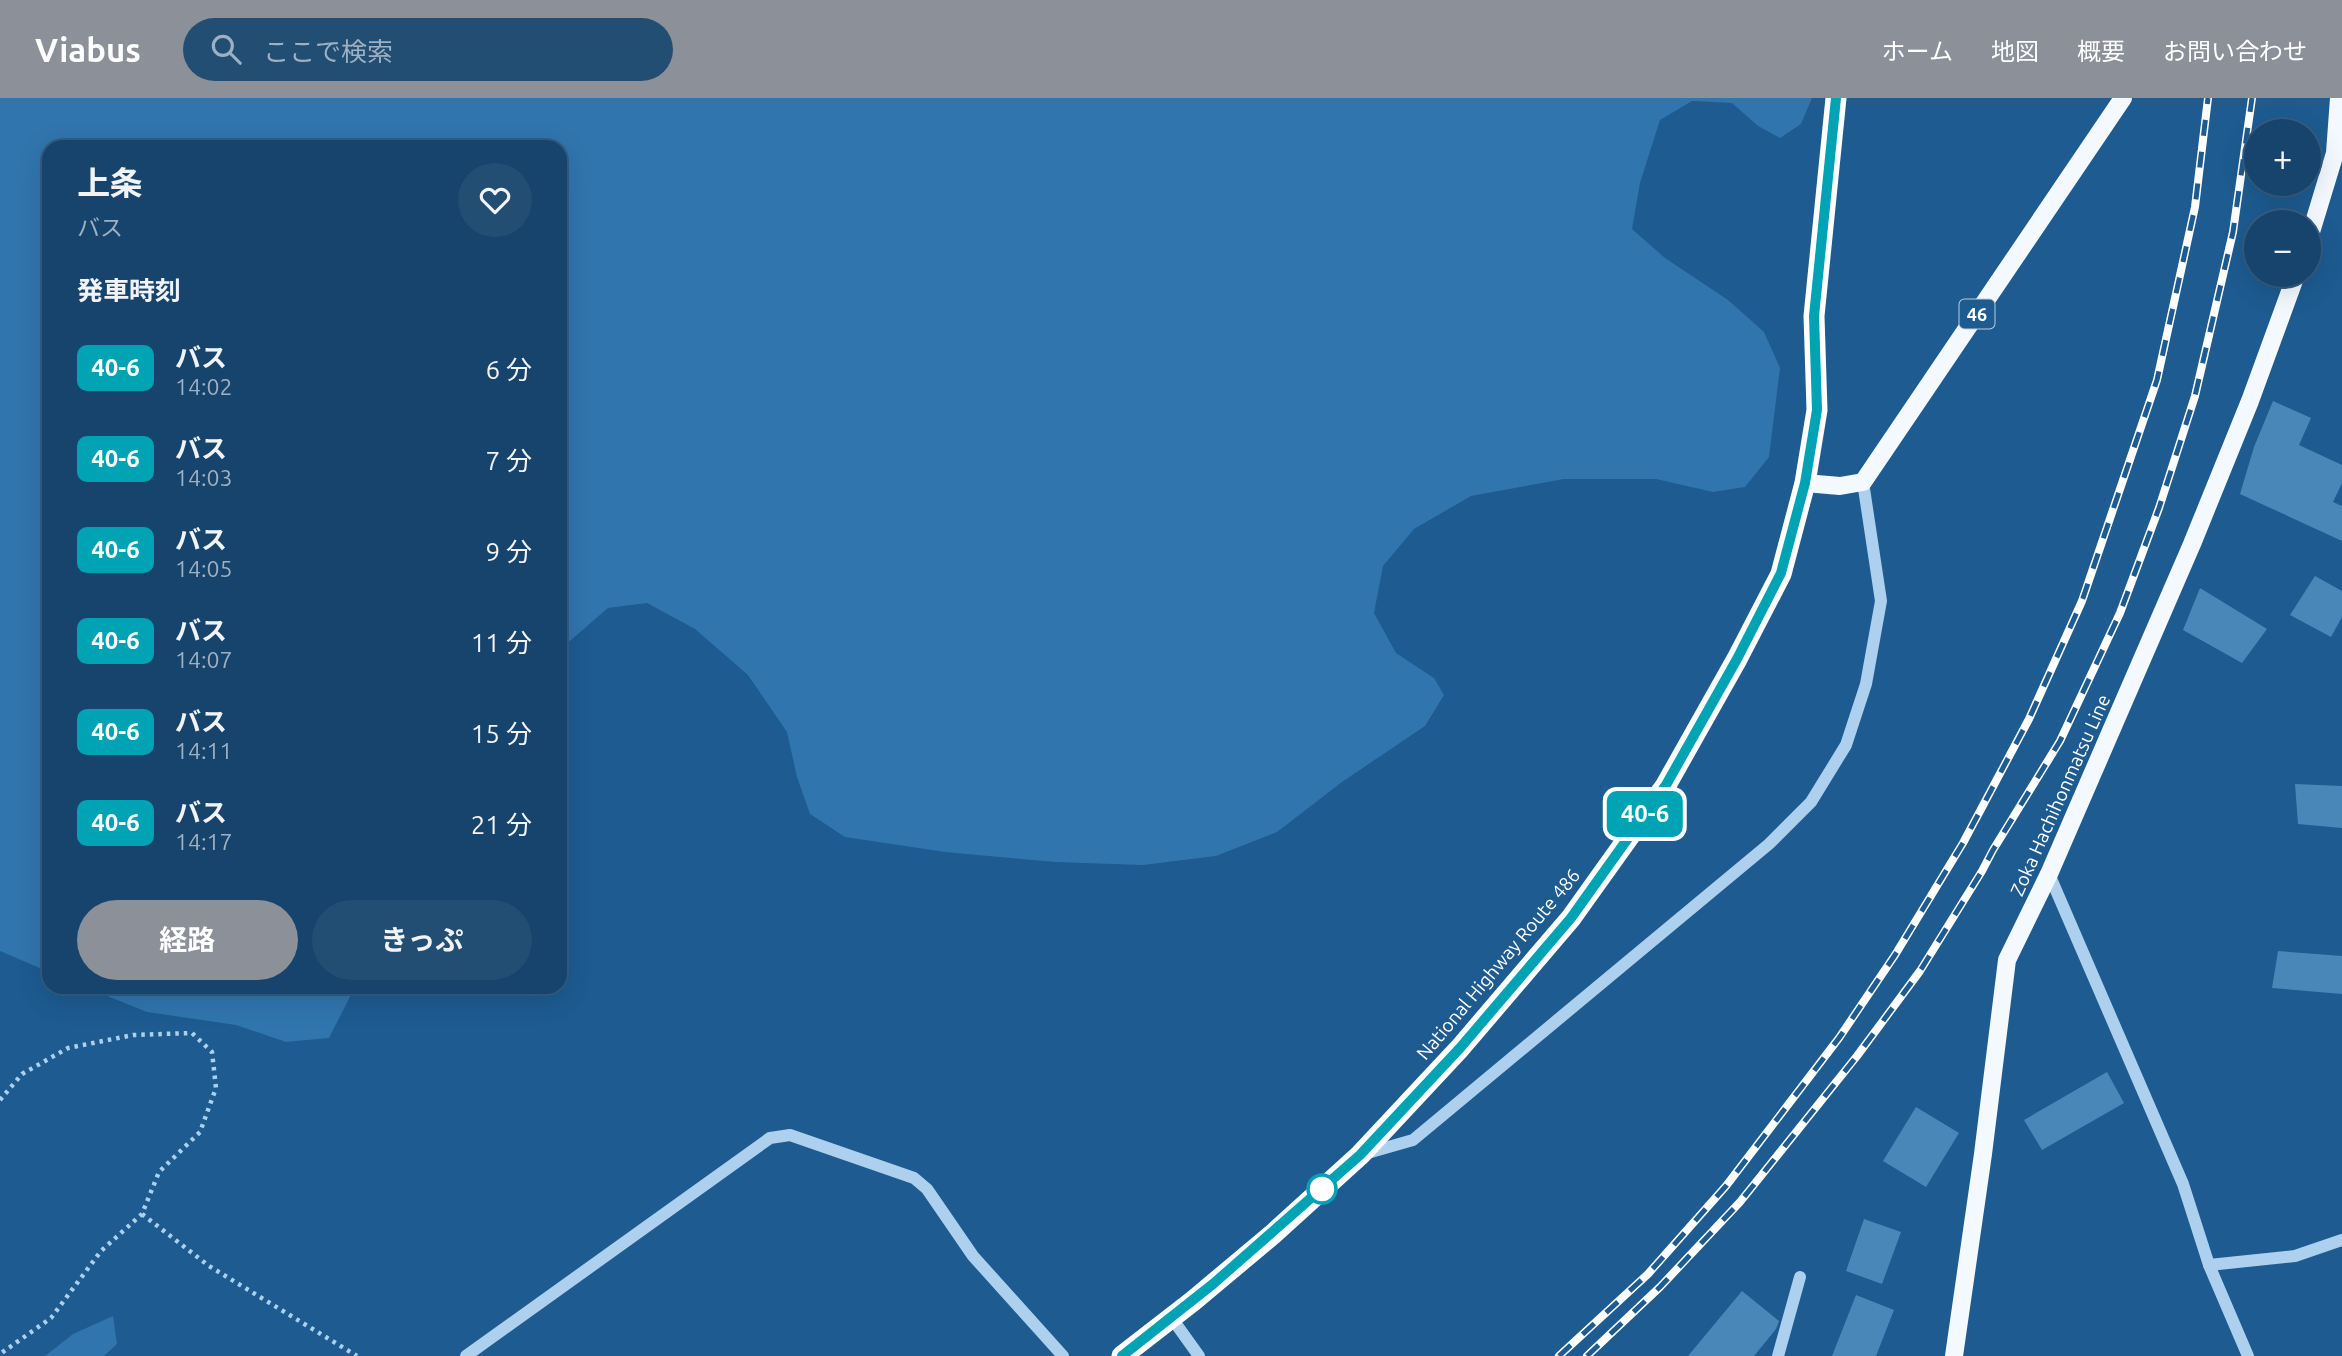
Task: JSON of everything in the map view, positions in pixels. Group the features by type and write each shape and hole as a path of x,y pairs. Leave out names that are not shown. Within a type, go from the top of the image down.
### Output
{"highway":[{"name":"National Highway Route 486","path":"1122,1356 1273,1234 1360,1155 1460,1048 1571,918 1666,785 1737,659 1781,573 1805,483 1817,410 1814,316 1836,98"}],"main road":[{"name":"46","path":"1863,482 2123,98"},
{"path":"2319,210 2339,154 2339,98"},
{"name":"Zoka Hachihonmatsu Line","path":"1954,1356 2007,960 2049,874 2193,544 2293,287"},
{"path":"1805,483 1840,486 1863,482"}],"street":[{"path":"1360,1155 1413,1140 1769,844 1811,802 1846,744 1866,684 1881,601 1863,482"},
{"path":"2049,874 2183,1184 2209,1265 2248,1356"},
{"path":"466,1356 770,1138 790,1136 914,1178 927,1189 973,1256 1063,1356"},
{"path":"2209,1265 2295,1256 2342,1240"},
{"path":"1778,1356 1800,1278"},
{"path":"1171,1317 1199,1356"}],"path":[{"path":"0,1100 22,1074 68,1048 133,1035 192,1034 212,1052 216,1088 200,1132 159,1172 142,1214 100,1251 51,1318 0,1354"},
{"path":"142,1214 209,1266 356,1356"}],"shaded area":[{"path":"0,98 1812,98 1801,124 1780,138 1758,126 1732,103 1692,101 1660,120 1640,183 1632,229 1665,258 1728,300 1764,332 1780,368 1769,457 1745,487 1713,492 1656,479 1564,479 1471,496 1414,529 1383,566 1374,613 1396,653 1434,678 1444,695 1425,726 1342,782 1277,832 1216,856 1143,865 1055,862 945,852 845,837 810,814 797,777 787,732 748,675 695,629 647,603 608,608 567,643 567,140 42,140 42,969 0,951"},
{"path":"102,994 351,994 329,1038 286,1042 236,1025 147,1012"},
{"path":"113,1316 117,1344 104,1356 45,1356 73,1334"}],"building":[{"path":"2273,401 2311,418 2299,445 2342,465 2342,483 2333,502 2342,506 2342,541 2240,494 2254,447"},
{"path":"2315,576 2342,591 2342,617 2331,637 2290,615"},
{"path":"2200,588 2267,629 2242,663 2183,630"},
{"path":"2295,784 2342,786 2342,828 2298,824"},
{"path":"2278,951 2342,956 2342,994 2272,988"},
{"path":"2107,1072 2124,1103 2042,1150 2024,1120"},
{"path":"1916,1107 1959,1133 1926,1187 1883,1161"},
{"path":"1864,1219 1901,1232 1882,1284 1846,1271"},
{"path":"1742,1291 1779,1321 1776,1329 1754,1356 1688,1356"},
{"path":"1856,1295 1894,1310 1876,1356 1832,1356"}],"railway":[{"path":"1559,1356 1648,1274 1726,1186 1839,1038 1895,955 1963,843 2029,719 2082,601 2157,380 2195,207 2208,98"},
{"path":"1587,1356 1660,1287 1740,1202 1857,1056 1920,971 2060,741 2120,613 2159,508 2195,396 2233,232 2252,98"}],"bus line":[{"name":"40-6","path":"1122,1356 1273,1234 1360,1155 1460,1048 1571,918 1666,785 1737,659 1781,573 1805,483 1817,410 1814,316 1836,98"}]}
